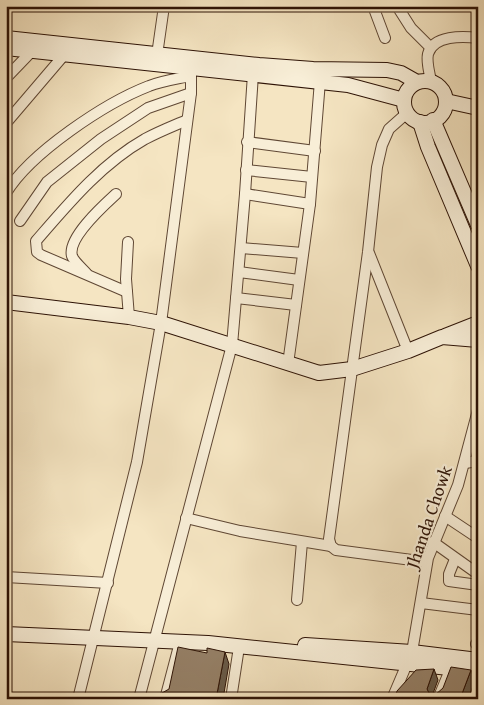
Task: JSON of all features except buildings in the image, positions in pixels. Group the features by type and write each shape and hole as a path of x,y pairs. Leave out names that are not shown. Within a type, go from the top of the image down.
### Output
{"street":[{"path":"157,55 164,6"},
{"path":"373,6 385,38"},
{"path":"397,6 411,28 431,48"},
{"path":"6,38 157,55 313,69 387,70 401,73 417,82 431,82 440,88 446,101 442,113 427,121"},
{"path":"431,82 427,59 431,48 442,40 478,38"},
{"path":"6,48 190,72 253,74 348,85 405,106 427,121 478,225"},
{"path":"6,78 31,52"},
{"path":"6,123 64,55"},
{"path":"78,699 137,462 161,323 191,93 190,72"},
{"path":"6,193 12,184 48,148 89,119 150,85 190,72"},
{"path":"139,699 232,345 253,74"},
{"path":"288,364 310,204 320,81"},
{"path":"331,546 329,539 368,252 377,167 382,145 389,129 405,106 410,87 417,82"},
{"path":"20,221 46,182 101,139 148,108 191,93"},
{"path":"446,101 478,108"},
{"path":"127,292 41,255 37,252 36,241 74,196 118,158 145,139 187,120"},
{"path":"427,121 428,147 478,266"},
{"path":"247,142 315,151"},
{"path":"246,170 312,177"},
{"path":"89,276 73,258 72,249 84,228 116,194"},
{"path":"245,194 310,204"},
{"path":"128,242 127,292 129,317"},
{"path":"241,248 303,253"},
{"path":"368,252 408,351"},
{"path":"239,272 300,280"},
{"path":"236,298 296,306"},
{"path":"6,302 129,317 161,323 319,373 352,369 408,351 478,323"},
{"path":"442,337 478,340"},
{"name":"Jhanda Chowk","path":"392,699 410,658 427,562 433,542 465,463 478,410"},
{"path":"465,463 478,461"},
{"path":"445,516 478,538"},
{"path":"186,518 240,531 331,546 341,551 427,562"},
{"path":"297,600 302,542"},
{"path":"433,542 478,574"},
{"path":"455,559 448,574 449,581 478,584"},
{"path":"6,577 108,584"},
{"path":"420,603 478,610"},
{"path":"6,634 208,643 239,647 410,658 478,660"},
{"path":"208,643 225,638 410,658 450,670 478,671"},
{"path":"164,699 180,642"},
{"path":"231,699 239,647"},
{"path":"438,699 450,670"}]}
